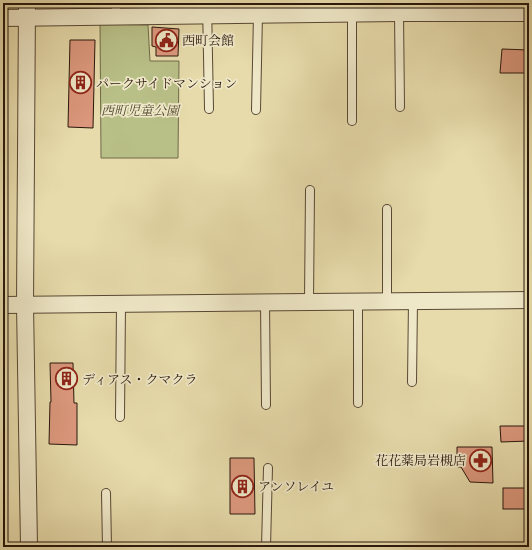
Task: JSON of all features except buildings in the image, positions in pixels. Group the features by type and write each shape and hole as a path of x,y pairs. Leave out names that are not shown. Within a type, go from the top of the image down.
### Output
{"street":[{"path":"3,18 27,10 241,9 258,14 306,11 352,14 493,8 529,13"},
{"path":"27,10 25,305 29,547"},
{"path":"3,305 529,300"}],"lane":[{"path":"207,9 209,109"},
{"path":"399,13 400,107"},
{"path":"256,110 258,14"},
{"path":"352,14 352,121"},
{"path":"310,190 310,302"},
{"path":"387,209 387,301"},
{"path":"412,301 412,382"},
{"path":"265,302 266,405"},
{"path":"358,302 358,403"},
{"path":"120,417 121,304"},
{"path":"266,547 268,468"},
{"path":"106,493 107,547"}],"green space":[{"name":"西町児童公園","path":"100,24 148,25 150,61 179,61 178,158 101,158"}],"place":[{"name":"西町会館","path":"167,40"},
{"name":"パークサイドマンション","path":"81,83"},
{"name":"ディアス・クマクラ","path":"66,379"},
{"name":"花花薬局岩槻店","path":"481,460"},
{"name":"アンソレイユ","path":"243,486"}]}
